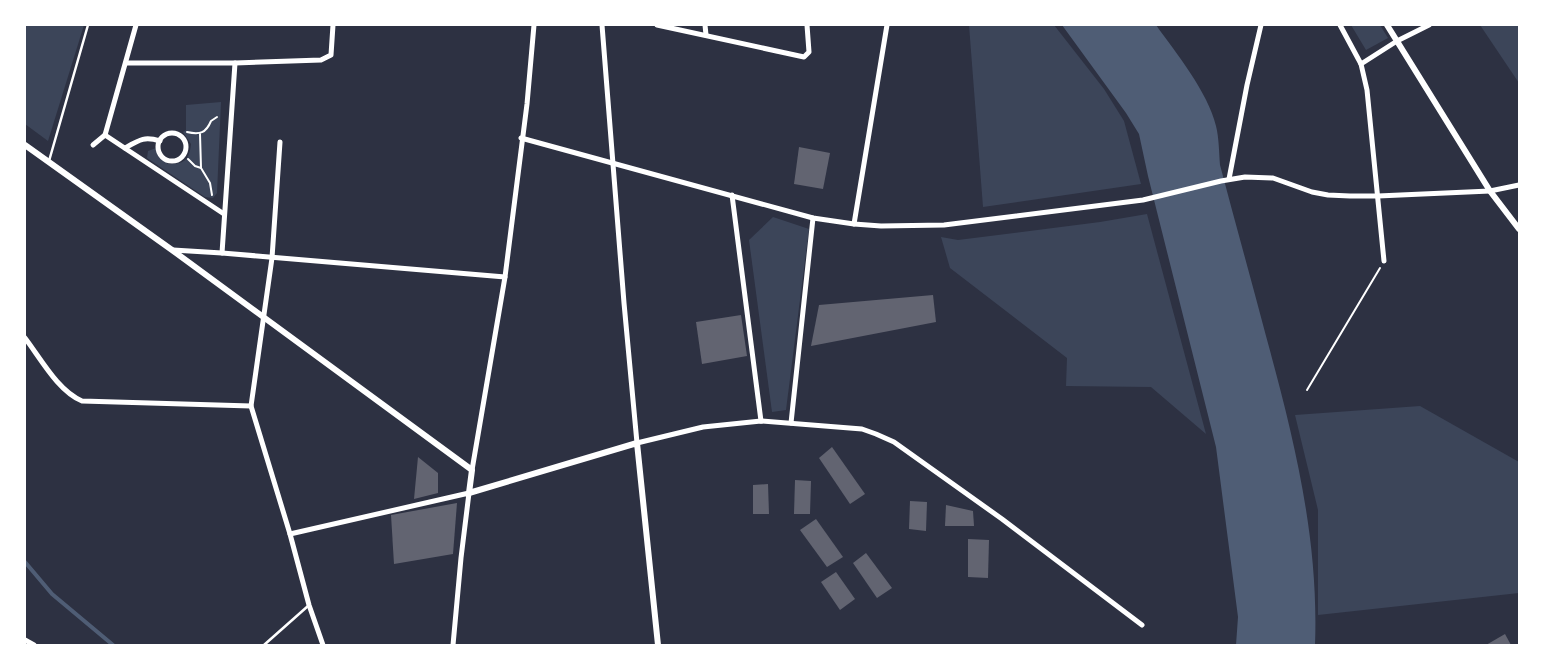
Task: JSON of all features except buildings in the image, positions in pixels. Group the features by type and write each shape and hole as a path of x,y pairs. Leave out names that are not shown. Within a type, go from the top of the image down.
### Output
{"street":[{"path":"93,146 105,135 136,25"},
{"path":"126,63 235,63 325,59 331,55 333,25"},
{"path":"453,645 472,470 506,277 534,25"},
{"path":"602,25 624,303 658,645"},
{"path":"657,25 804,57 809,52 807,25"},
{"path":"705,25 706,35"},
{"path":"854,224 887,25"},
{"path":"1229,179 1246,85 1261,25"},
{"path":"1340,25 1361,64 1372,134 1384,262"},
{"path":"1387,25 1490,190 1519,229"},
{"path":"1361,64 1397,41 1429,25"},
{"path":"222,253 235,63"},
{"path":"176,133 180,135 186,142 187,147 184,156 176,161 163,158 158,150 160,141 166,134 176,133"},
{"path":"105,135 224,214"},
{"path":"125,148 140,140 149,138 160,141"},
{"path":"522,138 813,218 881,226 944,225 1143,200 1229,179 1273,178 1312,192 1328,195 1378,196 1490,190 1519,185"},
{"path":"280,142 272,258 251,406 323,645"},
{"path":"25,145 263,316 472,470"},
{"path":"732,195 761,420"},
{"path":"790,423 813,218"},
{"path":"172,250 506,277"},
{"path":"25,338 63,388 72,397 82,401 251,406"},
{"path":"290,534 469,493 637,443 703,427 761,420 862,429 894,442 1002,519 1142,625"},
{"path":"25,640 34,645"}],"lane":[{"path":"49,162 88,25"},
{"path":"264,645 310,605"}],"path":[{"path":"187,132 200,134 208,128 210,121 218,117"},
{"path":"200,134 201,168 210,183 212,195"},
{"path":"188,159 195,166 201,168"},
{"path":"1307,390 1384,262"}],"shaded area":[{"path":"25,25 84,25 48,141 25,124"},
{"path":"969,25 1054,25 1104,89 1124,121 1141,184 983,207"},
{"path":"1062,25 1156,25 1199,86 1212,113 1218,135 1220,165 1295,451 1309,528 1313,566 1315,645 1236,645 1238,617 1216,447 1139,134"},
{"path":"1351,25 1380,25 1388,38 1366,50"},
{"path":"1480,25 1519,25 1519,83"},
{"path":"221,102 217,193 213,198 205,197 147,158 148,151 156,148 168,164 185,160 189,154 191,144 183,132 186,130 186,105"},
{"path":"1147,214 1206,434 1151,387 1066,386 1067,358 950,268 941,237 958,240 1100,222"},
{"path":"773,217 809,229 786,410 772,412 749,240"},
{"path":"1420,406 1519,462 1519,593 1318,615 1318,510 1295,415"}],"waterway":[{"path":"25,562 52,594 113,645"}]}
